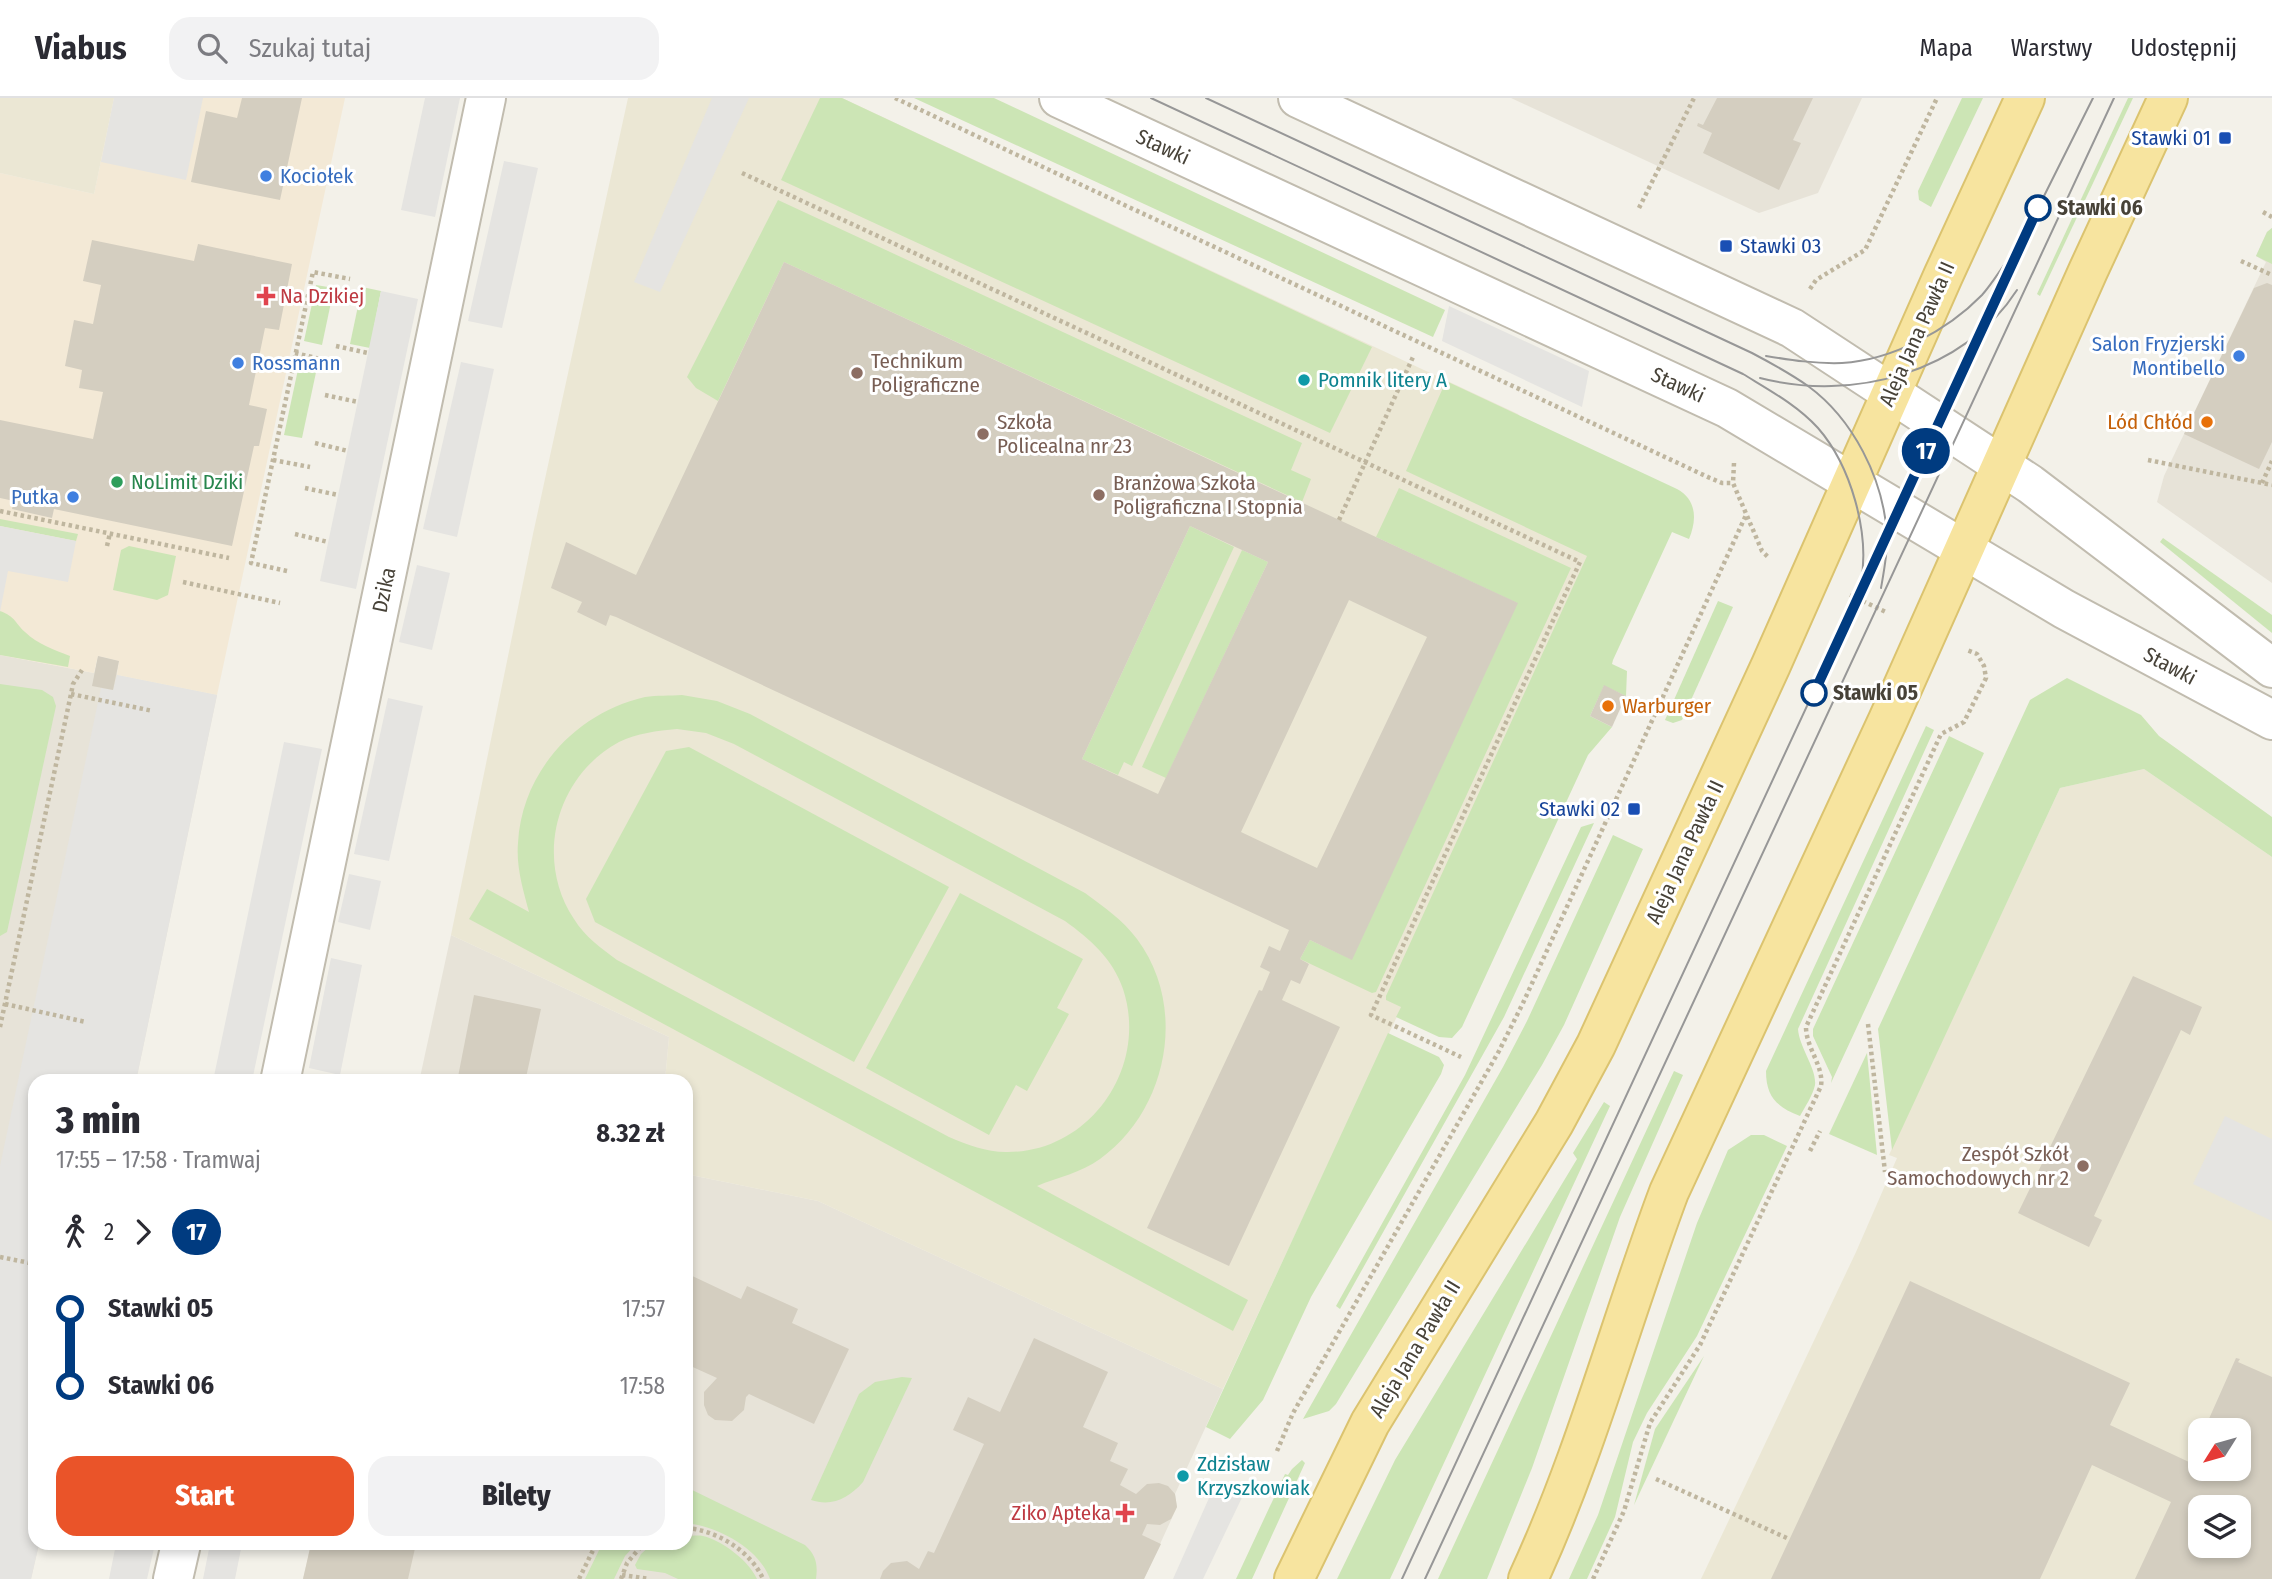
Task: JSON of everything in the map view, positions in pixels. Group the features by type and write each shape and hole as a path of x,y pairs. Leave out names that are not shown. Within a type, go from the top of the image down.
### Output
{"main road":[{"name":"Aleja Jana Pawła II","path":"1294,1579 1370,1423 1554,1123 1596,1045 1771,665 1890,394 2025,98"},
{"path":"1528,1579 1549,1534 1576,1460 1669,1192 1877,745 2168,98"}],"street":[{"name":"Dzika","path":"282,1074 486,98"},
{"name":"Stawki","path":"1059,98 1752,421 2064,609 2272,720"},
{"path":"1298,98 1792,328 2030,484 2272,668"},
{"path":"173,1579 180,1550"}],"path":[{"path":"895,98 1710,478 1733,483"},
{"path":"1637,212 1694,98"},
{"path":"1792,328 1808,290 1816,280 1866,250 1937,98"},
{"path":"742,173 1580,562 1371,1015 1461,1057"},
{"path":"2263,212 2272,217"},
{"path":"2241,261 2272,275"},
{"path":"287,571 251,563 295,353 313,272 350,279"},
{"path":"336,346 368,353"},
{"path":"295,353 332,362"},
{"path":"1339,520 1413,358"},
{"path":"325,395 358,402"},
{"path":"1752,421 1735,460 1733,483 1762,551 1777,562"},
{"path":"315,443 348,451"},
{"path":"273,460 310,467"},
{"path":"2148,460 2272,485"},
{"path":"2262,483 2272,461"},
{"path":"305,488 338,495"},
{"path":"0,511 102,529 110,533 119,532 229,558"},
{"path":"1277,1451 1293,1413 1499,1051 1746,514"},
{"path":"107,546 110,533"},
{"path":"295,534 328,542"},
{"path":"183,582 280,603"},
{"path":"1841,592 1886,612"},
{"path":"1593,1579 1624,1511 1650,1423 1700,1345 1821,1086 1822,1078 1806,1036 1806,1027 1941,734 1964,722 1986,678 1984,666 1977,654 1970,652"},
{"path":"0,1027 71,694 82,670"},
{"path":"71,694 153,712"},
{"path":"5,1004 86,1022"},
{"path":"1868,1024 1885,1172"},
{"path":"1810,1151 1820,1130"},
{"path":"0,1257 28,1263"},
{"path":"1657,1479 1790,1539"},
{"path":"693,1529 724,1539 747,1556 763,1579"},
{"path":"579,1579 593,1550"},
{"path":"636,1550 621,1577 649,1579"}],"shaded area":[{"path":"0,98 114,98 94,194 0,173"},
{"path":"114,98 345,98 217,695 117,675 119,661 98,656 94,673 0,655 0,173 94,194"},
{"path":"114,98 203,98 186,180 101,162"},
{"path":"425,98 460,98 435,217 401,210"},
{"path":"628,98 842,98 1518,414 1619,541 1223,1389 818,1201 693,1175 693,1074 666,1074 669,1037 451,935 533,534"},
{"path":"712,98 749,98 660,292 634,282"},
{"path":"1511,98 1862,98 1818,193 1759,213"},
{"path":"504,161 538,168 502,328 468,321"},
{"path":"2272,228 2272,583 2157,502 2164,476 2266,262 2256,256 2267,232"},
{"path":"381,291 418,299 356,589 320,581"},
{"path":"1449,306 1589,371 1582,407 1442,341"},
{"path":"461,362 494,369 457,537 423,529"},
{"path":"0,526 76,541 68,582 8,571 0,612"},
{"path":"417,565 450,573 432,650 399,642"},
{"path":"0,655 94,673 98,656 119,661 117,675 217,695 137,1074 28,1074 28,1550 38,1550 31,1579 0,1579"},
{"path":"117,675 217,695 137,1074 28,1074 28,1550 38,1550 31,1579 0,1579 0,1166 101,688 113,690"},
{"path":"388,698 423,706 389,861 354,854"},
{"path":"284,742 322,749 253,1074 214,1074"},
{"name":"Zespół Szkół Samochodowych nr 2","path":"2144,769 2272,857 2272,1579 1701,1579 1856,1252 1897,1158 1889,1155 2060,788"},
{"path":"349,874 381,881 370,930 338,922"},
{"path":"451,935 669,1037 666,1074 421,1074"},
{"path":"331,958 362,965 340,1074 309,1068"},
{"path":"2225,1116 2272,1139 2272,1221 2193,1184"},
{"path":"693,1175 818,1201 1223,1389 1175,1494 1177,1507 1144,1579 303,1579 310,1550 693,1550"},
{"path":"1248,1485 1203,1579 1173,1579 1209,1498"},
{"path":"115,1550 154,1550 147,1579 109,1579"},
{"path":"209,1550 241,1550 235,1579 203,1579"}],"green space":[{"path":"820,98 842,98 1372,347 1330,433 781,180"},
{"path":"914,98 994,98 1445,310 1433,337"},
{"path":"1962,98 1983,98 1931,207 1919,200 1918,191"},
{"path":"2128,98 2133,98 2040,296 2037,294"},
{"path":"778,200 1302,443 1291,470 1311,479 1302,502 784,262 718,401 696,388 687,377"},
{"path":"2272,228 2272,264 2256,256 2267,232"},
{"path":"316,285 334,288 322,345 304,341"},
{"path":"362,287 381,291 370,348 350,344"},
{"path":"300,360 318,363 302,438 284,435"},
{"path":"1446,381 1677,489 1692,505 1694,518 1689,539 1672,532 1613,660 1612,664 1627,671 1626,696 1604,686 1590,716 1612,727 1588,755 1462,1027 1452,1038 1439,1037 1396,1017 1401,1007 1386,1000 1386,996 1587,556 1406,471"},
{"path":"1399,488 1571,568 1376,992 1372,993 1300,959 1310,940 1351,959 1517,603 1376,537"},
{"path":"0,519 78,534 76,541 0,526"},
{"path":"1190,526 1234,547 1132,766 1124,762 1118,775 1082,759"},
{"path":"2163,538 2272,615 2272,633 2160,542"},
{"path":"129,546 176,556 168,595 157,600 113,590 121,550"},
{"path":"1242,550 1268,562 1166,778 1142,767"},
{"path":"1718,601 1733,607 1682,720 1673,723 1665,720"},
{"path":"0,611 12,618 35,640 70,656 68,667 0,655"},
{"path":"2067,678 2141,715 2159,736 2272,817 2272,857 2144,769 2060,788 1892,1150 1878,1029 2030,700"},
{"path":"0,684 42,690 53,697 56,706 7,932 0,936"},
{"path":"682,695 717,701 750,714 1085,893 1132,932 1153,966 1162,995 1166,1026 1163,1056 1155,1086 1142,1114 1123,1138 1100,1159 1037,1186 1248,1300 1233,1331 469,919 487,889 529,912 518,861 522,817 530,792 557,749 597,716 620,705 645,697","holes":["677,729 706,733 734,744 1065,921 1100,950 1119,978 1123,989 1129,1018 1128,1048 1120,1075 1106,1100 1087,1121 1063,1138 1036,1148 999,1152 963,1143 617,960 588,937 574,919 562,896 555,871 554,846 558,821 567,797 580,776 597,757 619,742 640,734"]},
{"path":"1926,726 1934,730 1798,1029 1815,1079 1813,1093 1800,1116 1774,1100 1768,1088 1766,1071"},
{"path":"1949,736 1984,753 1831,1083 1832,1077 1813,1036 1813,1029"},
{"path":"689,747 949,887 854,1062 595,922 586,899 666,751"},
{"path":"1594,823 1504,1017 1340,1309 1336,1306 1465,1075 1581,827"},
{"path":"1613,835 1643,849 1564,1025 1336,1404 1329,1411 1303,1419 1503,1067"},
{"path":"960,893 1083,959 1057,1008 1069,1014 1027,1091 1016,1085 989,1135 866,1068"},
{"path":"1388,1033 1439,1057 1444,1065 1441,1074 1311,1297 1263,1400 1230,1439 1206,1427"},
{"path":"1867,1053 1877,1155 1829,1134"},
{"path":"1674,1071 1683,1075 1620,1217 1532,1468 1487,1579 1438,1579"},
{"path":"1604,1102 1610,1106 1390,1579 1337,1579 1395,1460 1577,1159 1573,1153"},
{"path":"1751,1135 1764,1135 1787,1146 1697,1336 1647,1413 1633,1442 1615,1517 1587,1579 1569,1579 1598,1515 1697,1223 1728,1150"},
{"path":"1704,1356 1634,1505 1655,1429"},
{"path":"912,1378 863,1482 840,1500 811,1500 859,1394 875,1382"},
{"path":"1302,1460 1305,1463 1252,1579 1236,1579 1285,1474 1288,1475"},
{"path":"693,1490 805,1545 815,1560 816,1579 770,1579 765,1568 747,1548 736,1540 693,1524"},
{"path":"693,1536 703,1536 727,1547 748,1565 757,1579 678,1579 665,1573 637,1569 635,1565 645,1550 693,1550"},
{"path":"599,1550 630,1550 614,1579 585,1579"}],"building":[{"path":"242,98 302,98 280,200 191,182 206,111 237,118"},
{"path":"1717,98 1813,98 1793,140 1801,143 1779,190 1703,153 1712,133 1697,126 1698,123 1703,125"},
{"path":"92,240 194,261 198,244 292,264 279,330 265,328 249,405 267,409 259,446 254,446 232,546 54,509 52,518 12,509 14,501 0,498 0,420 93,439 103,392 79,388 82,370 65,366 74,320 93,324 101,285 83,281"},
{"path":"784,262 1518,603 1352,960 1310,940 1300,959 1309,964 1300,984 1291,980 1282,1000 1340,1027 1229,1266 1147,1228 1259,990 1262,991 1270,972 1260,967 1269,946 1280,951 1289,930 616,617 610,615 606,626 577,612 582,602 551,588 566,542 636,575","holes":["1190,526 1268,562 1158,794 1082,759","1349,600 1427,637 1317,868 1241,832"]},
{"path":"2267,283 2272,285 2272,442 2259,469 2184,434 2254,288"},
{"path":"98,656 119,661 113,690 92,686"},
{"name":"Warburger","path":"1604,685 1626,696 1612,727 1590,716"},
{"path":"2133,976 2202,1007 2190,1035 2181,1030 2094,1216 2102,1220 2089,1247 2018,1213"},
{"path":"474,995 541,1009 527,1074 459,1074"},
{"path":"693,1276 741,1299 747,1286 798,1309 792,1323 849,1349 814,1424 749,1394 744,1410 732,1421 715,1420 708,1415 704,1405 704,1392 717,1378 693,1367"},
{"path":"1910,1281 2130,1383 2110,1425 2188,1462 2188,1481 2251,1481 2251,1418 2209,1418 2236,1358 2240,1359 2238,1362 2272,1377 2272,1579 2135,1579 2171,1502 2092,1465 2040,1579 1771,1579"},
{"path":"1034,1338 1108,1372 1083,1427 1118,1443 1110,1461 1128,1469 1120,1485 1136,1494 1147,1484 1159,1483 1168,1486 1175,1494 1177,1507 1171,1519 1160,1525 1147,1524 1142,1535 1161,1544 1144,1579 880,1579 891,1563 907,1561 919,1569 928,1551 934,1553 984,1444 953,1430 968,1397 1000,1412"},
{"path":"310,1550 415,1550 408,1579 303,1579"}],"tram line":[{"path":"1151,98 1743,374 1782,398 1818,428 1840,461 1860,522 1863,543 1861,582"},
{"path":"1206,98 1752,353 1808,386 1839,415 1863,451 1872,471 1887,534 1881,588"},
{"path":"1402,1579 2038,208 2093,98"},
{"path":"1425,1579 2114,98"},
{"name":"17","path":"1814,693 2038,208"},
{"path":"1766,356 1842,363 1861,361 1899,350 1936,332 1968,308 1985,292 2004,265"},
{"path":"1760,378 1795,385 1832,386 1868,383 1903,374 1937,361 1967,342 1995,319 2017,290"}],"place":[{"name":"Stawki 01","path":"2225,138"},
{"name":"Kociołek","path":"266,176"},
{"name":"Stawki 06","path":"2038,208"},
{"name":"Stawki 03","path":"1726,246"},
{"name":"Na Dzikiej","path":"266,296"},
{"name":"Salon Fryzjerski Montibello","path":"2239,356"},
{"name":"Rossmann","path":"238,363"},
{"name":"Technikum Poligraficzne","path":"857,373"},
{"name":"Pomnik litery A","path":"1304,380"},
{"name":"Lód Chłód","path":"2207,422"},
{"name":"Szkoła Policealna nr 23","path":"983,434"},
{"name":"NoLimit Dziki","path":"117,482"},
{"name":"Branżowa Szkoła Poligraficzna I Stopnia","path":"1099,495"},
{"name":"Putka","path":"73,497"},
{"name":"Stawki 05","path":"1814,693"},
{"name":"Warburger","path":"1608,706"},
{"name":"Stawki 02","path":"1634,809"},
{"name":"Zespół Szkół Samochodowych nr 2","path":"2083,1166"},
{"name":"Zdzisław Krzyszkowiak","path":"1183,1476"},
{"name":"Ziko Apteka","path":"1125,1513"}]}
